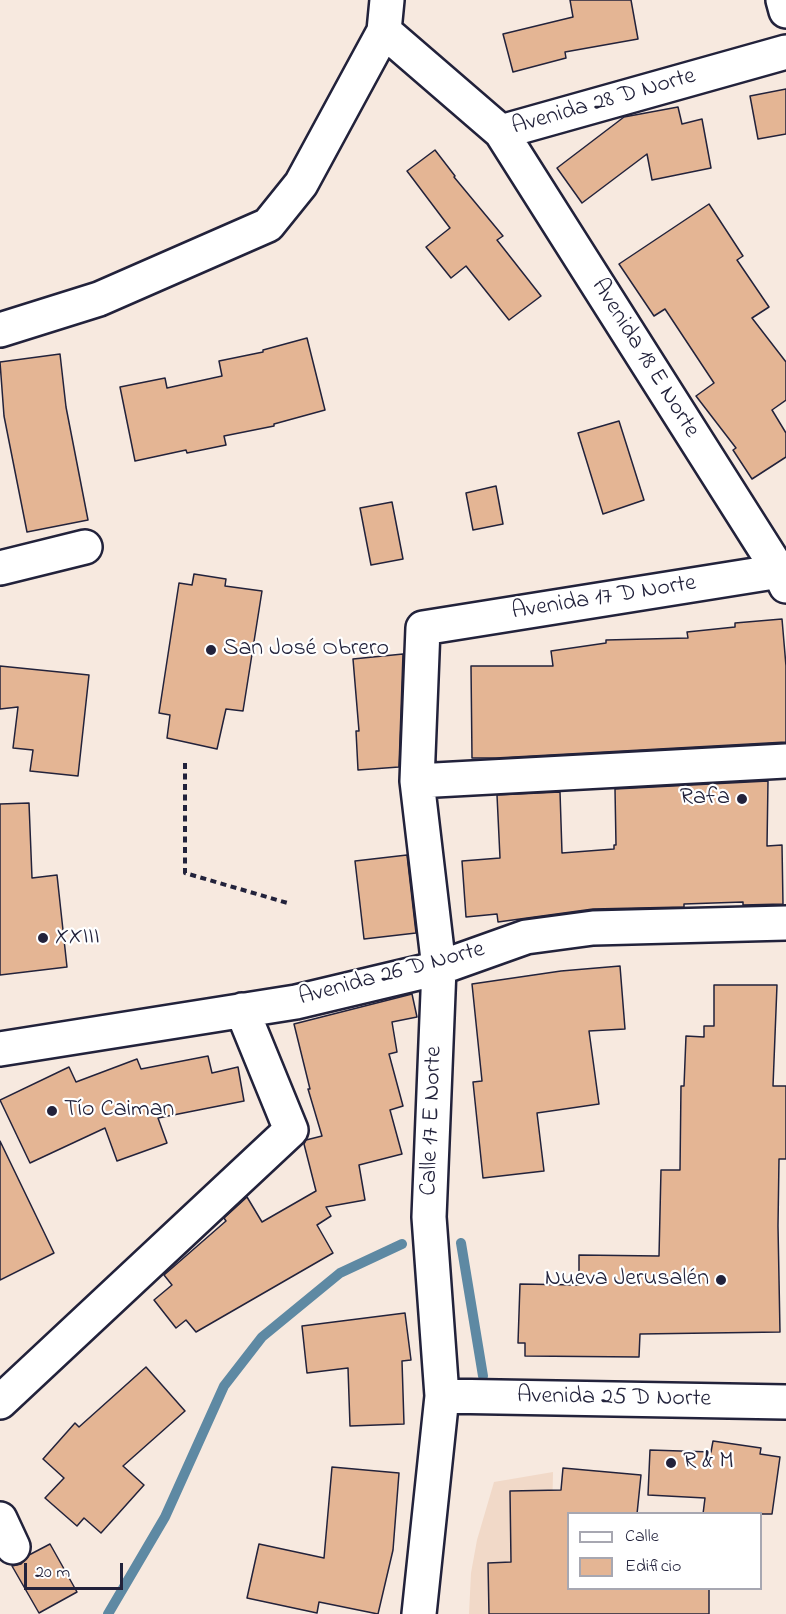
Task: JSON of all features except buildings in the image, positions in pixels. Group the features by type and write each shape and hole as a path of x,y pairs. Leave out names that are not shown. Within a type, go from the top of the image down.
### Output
{"street":[{"path":"783,0 786,11"},
{"path":"0,330 99,298 268,225 301,184 386,16"},
{"name":"Avenida 28 D Norte","path":"386,16 501,132 786,52"},
{"name":"Avenida 18 E Norte","path":"501,132 784,576"},
{"path":"0,568 85,547"},
{"name":"Avenida 17 D Norte","path":"423,627 784,576"},
{"name":"Calle 17 E Norte","path":"419,1614 442,1396 429,1217 439,968 417,781 423,627"},
{"path":"417,781 786,760"},
{"name":"Avenida 26 D Norte","path":"0,1049 296,1002 439,968 526,937 593,928 786,923"},
{"path":"0,1402 291,1130 242,1010"},
{"name":"Avenida 25 D Norte","path":"442,1396 786,1402"}],"path":[{"path":"185,763 185,873 291,904"}],"shaded area":[{"path":"553,1472 550,1614 469,1614 471,1573 477,1540 494,1482"}],"waterway":[{"path":"461,1243 483,1376"},
{"path":"108,1614 165,1517 224,1386 262,1337 340,1273 402,1244"}],"place":[{"name":"San José Obrero","path":"211,650"},
{"name":"Rafa","path":"742,799"},
{"name":"XXIII","path":"43,938"},
{"name":"Tío Caiman","path":"52,1111"},
{"name":"Nueva Jerusalén","path":"721,1280"},
{"name":"R & M","path":"671,1463"}]}
